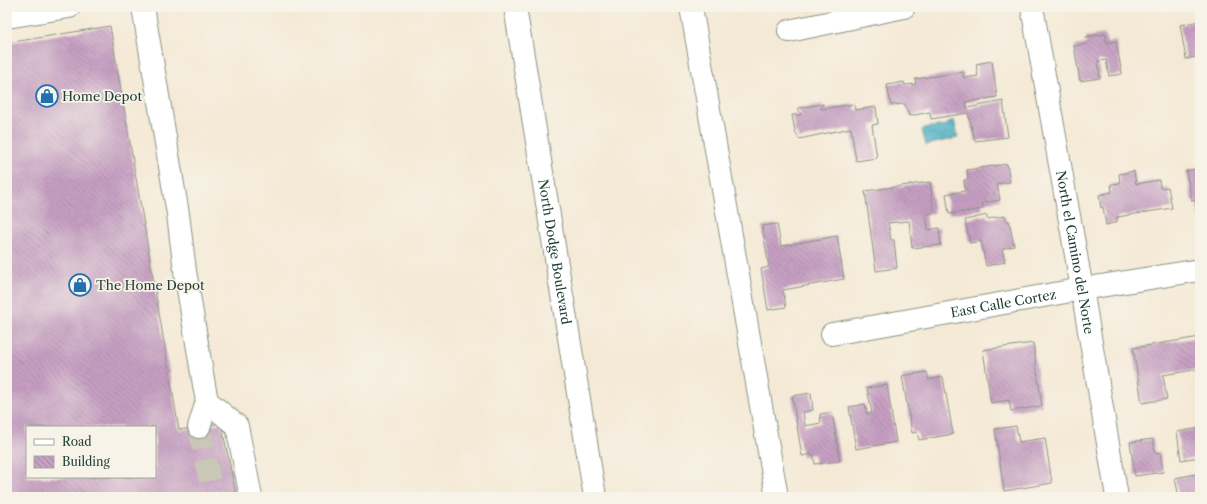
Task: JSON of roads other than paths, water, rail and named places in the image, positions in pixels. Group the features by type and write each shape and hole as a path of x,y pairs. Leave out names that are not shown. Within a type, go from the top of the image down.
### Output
{"street":[{"path":"7,17 69,7"},
{"path":"143,7 178,214 185,271 207,401 199,427"},
{"name":"North Dodge Boulevard","path":"516,7 595,497"},
{"path":"691,7 777,497"},
{"path":"789,31 858,12 904,7"},
{"name":"North el Camino del Norte","path":"1032,7 1117,497"},
{"name":"East Calle Cortez","path":"832,334 1082,289 1200,270"},
{"path":"207,401 237,426 251,497"}],"water":[{"path":"954,120 958,135 957,138 926,145 922,130 924,128 947,125 948,122"}],"tunnel":[{"path":"199,427 213,497"}],"place":[{"name":"Home Depot","path":"47,96"},
{"name":"The Home Depot","path":"80,285"}]}
